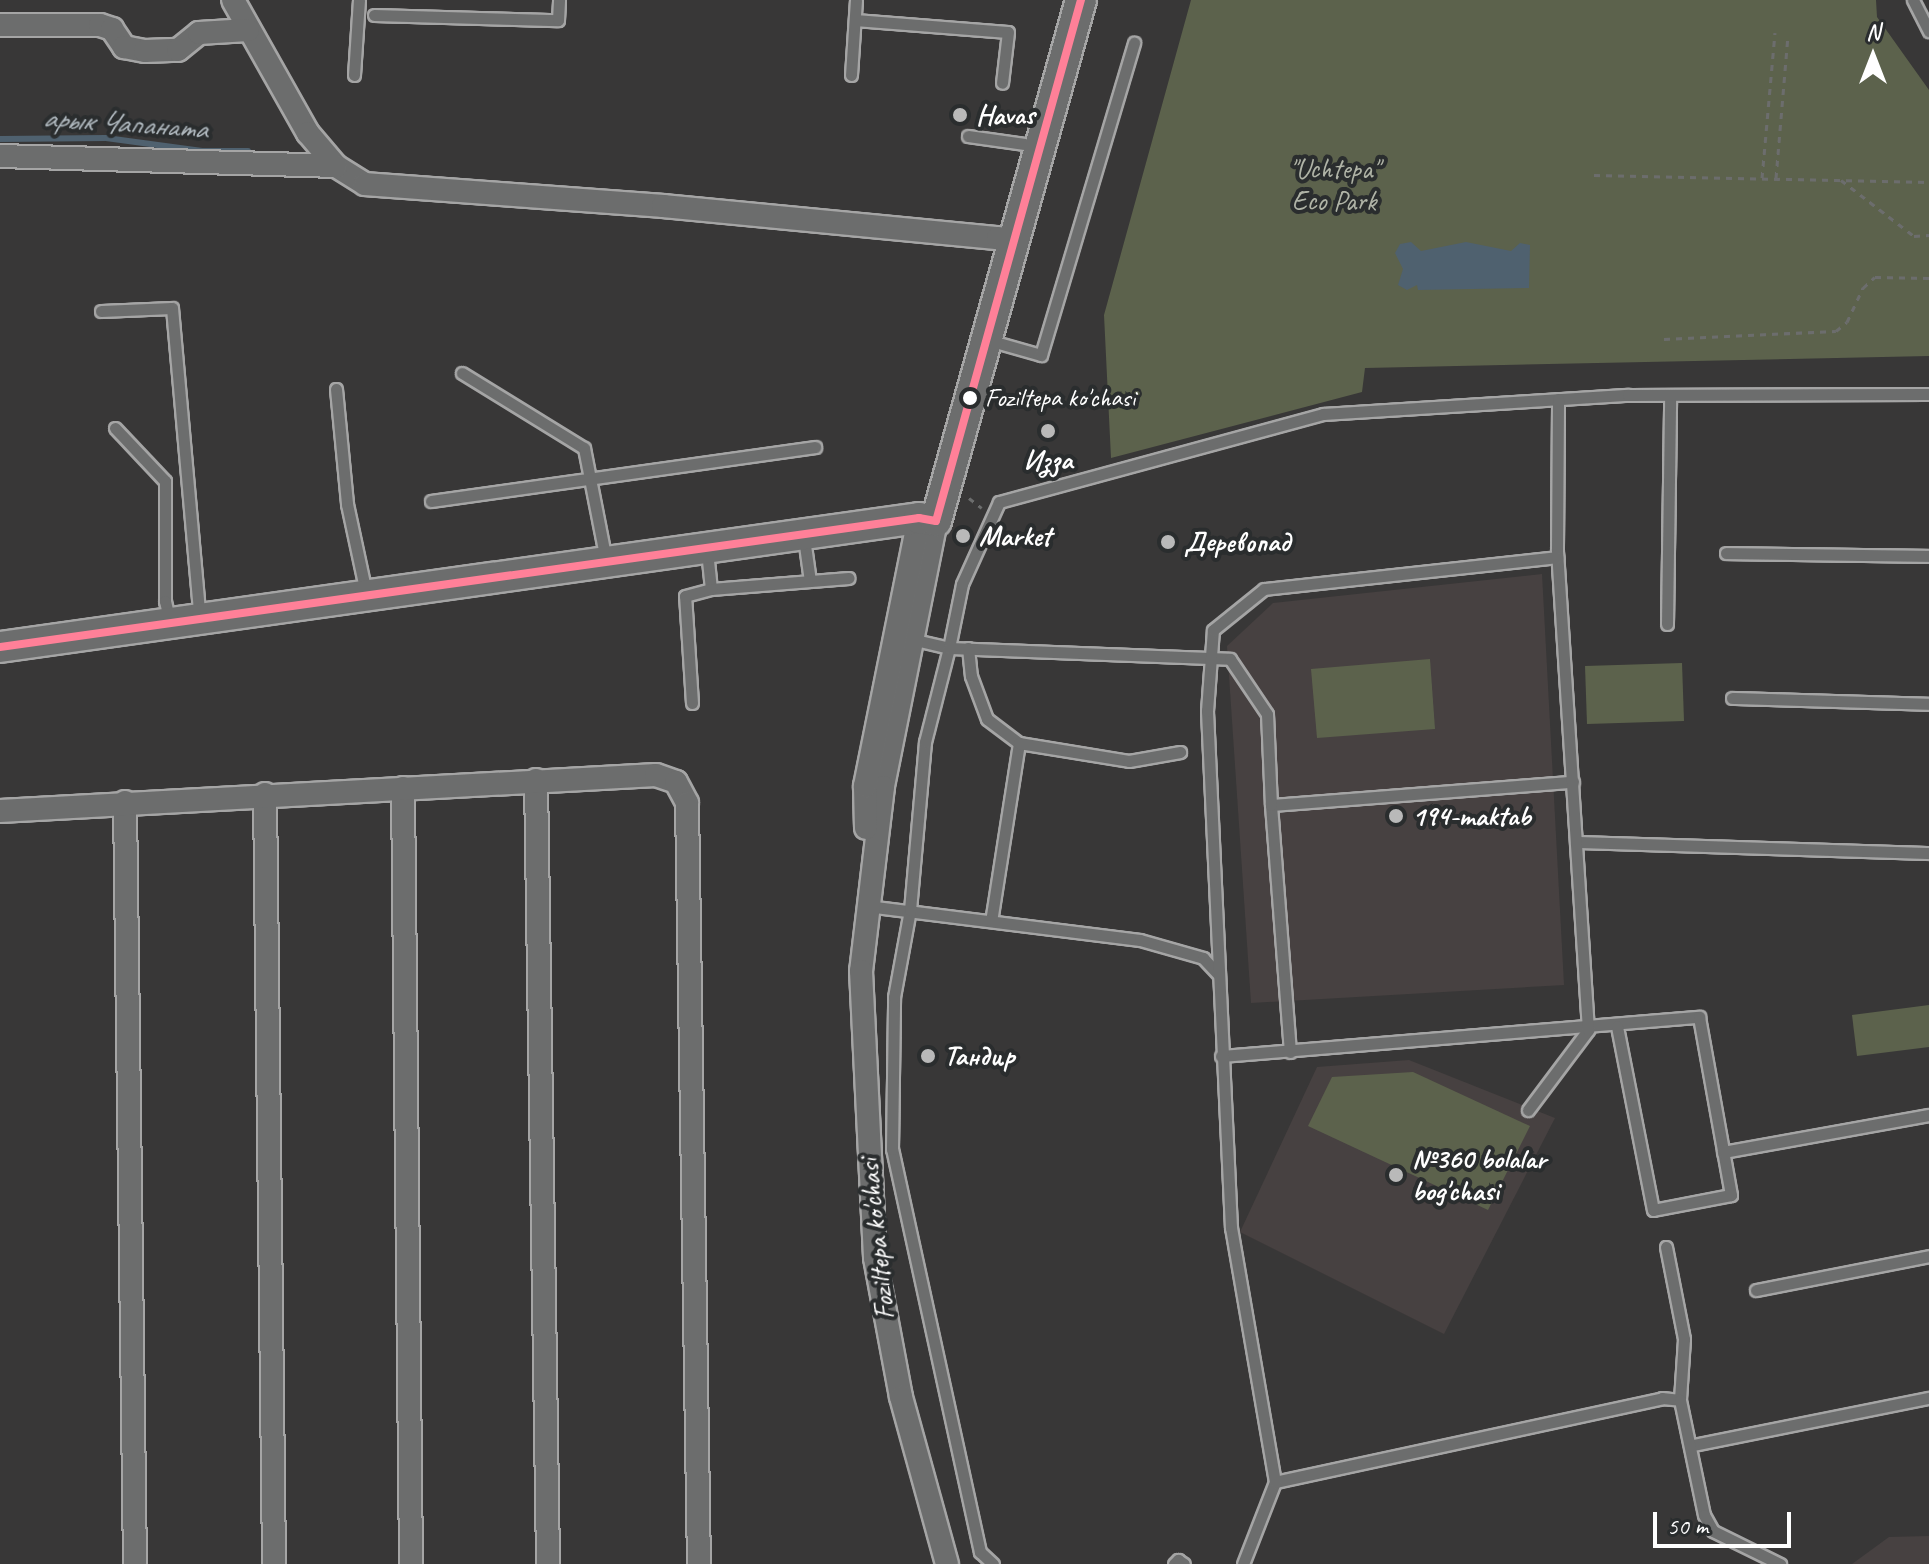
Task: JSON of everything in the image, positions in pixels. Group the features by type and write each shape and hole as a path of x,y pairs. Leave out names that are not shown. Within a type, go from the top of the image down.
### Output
{"main road":[{"name":"Foziltepa ko'chasi","path":"927,520 988,339 1024,144 1063,0"},
{"name":"Foziltepa ko'chasi","path":"927,520 1007,241 1081,0"},
{"path":"0,647 927,520"}],"street":[{"path":"233,0 308,133 336,166 365,184 1007,241"},
{"path":"0,25 100,25 112,29 124,47 145,51 178,50 199,33 248,30"},
{"path":"0,156 336,166"},
{"name":"Foziltepa ko'chasi","path":"866,906 911,638 927,520"},
{"name":"Foziltepa ko'chasi","path":"927,520 865,786 866,906 862,1022 875,1258 901,1397 947,1564"},
{"path":"0,811 536,780 656,775 676,782 687,803 699,1564"},
{"path":"536,780 548,1564"},
{"path":"403,788 411,1564"},
{"path":"265,794 274,1564"},
{"path":"125,802 135,1564"}],"lane":[{"path":"354,75 359,0"},
{"path":"374,15 558,20 559,0"},
{"path":"851,75 856,0"},
{"path":"1913,0 1929,31"},
{"path":"855,20 1008,32 1002,83"},
{"path":"988,339 1041,355 1134,43"},
{"path":"968,136 1024,144"},
{"path":"101,311 172,308 200,619"},
{"path":"462,373 584,448 607,565"},
{"path":"336,389 347,504 367,597"},
{"path":"993,1564 980,1552 892,1149 894,997 910,910 925,742 962,584 999,502 1323,414 1670,395 1929,394"},
{"path":"1667,624 1670,395"},
{"path":"1528,1110 1588,1030 1557,557 1558,399"},
{"path":"115,428 165,481 165,601 170,623"},
{"path":"431,501 815,447"},
{"path":"804,538 810,581"},
{"path":"706,551 711,589"},
{"path":"1726,553 1929,556"},
{"path":"1243,1564 1275,1482 1231,1228 1207,711 1213,630 1264,589 1557,557"},
{"path":"692,703 685,596 711,589 849,578"},
{"path":"911,638 949,648 1230,659 1267,714 1290,1052"},
{"path":"968,648 971,676 987,719 1019,743 1129,761 1180,752"},
{"path":"1732,698 1929,704"},
{"path":"991,921 1019,743"},
{"path":"1271,805 1573,782"},
{"path":"1576,842 1929,853"},
{"path":"866,906 1173,947 1203,958 1218,974"},
{"path":"1221,1056 1588,1030 1617,1026 1699,1017 1731,1195 1653,1210 1617,1026"},
{"path":"1723,1152 1929,1115"},
{"path":"1666,1247 1684,1339 1680,1400 1693,1445 1704,1515 1713,1531 1780,1564"},
{"path":"1756,1290 1929,1256"},
{"path":"1275,1482 1662,1398 1680,1400"},
{"path":"1693,1445 1929,1398"},
{"path":"1174,1564 1178,1560 1184,1564"}],"path":[{"path":"1762,178 1775,33"},
{"path":"1776,178 1788,34"},
{"path":"1594,175 1929,182"},
{"path":"1841,180 1914,236 1929,235"},
{"path":"1664,339 1836,331 1847,322 1869,281 1929,278"}],"shaded area":[{"name":"194-maktab","path":"1542,574 1564,985 1251,1003 1227,646 1273,603"},
{"name":"№360 bolalar bog'chasi","path":"1409,1060 1555,1118 1444,1334 1240,1232 1317,1067"},
{"path":"1929,1536 1929,1564 1852,1564 1889,1537"}],"green space":[{"name":"\"Uchtepa\" Eco Park","path":"1191,0 1876,0 1877,17 1929,90 1929,356 1365,368 1362,392 1111,458 1104,315"},
{"path":"1430,659 1435,729 1317,738 1311,669"},
{"path":"1682,663 1684,721 1587,724 1585,666"},
{"path":"1929,1005 1929,1047 1857,1056 1852,1015"},
{"path":"1413,1072 1530,1126 1488,1210 1308,1126 1332,1077"}],"water":[{"path":"1411,242 1421,251 1466,242 1511,251 1520,243 1530,245 1529,288 1418,290 1417,285 1407,290 1398,285 1403,269 1395,253 1400,244"}],"waterway":[{"name":"арык Чапаната","path":"0,139 106,138 202,151 248,151"}],"transit line":[{"path":"0,647 919,518 936,521 1081,0"}],"place":[{"name":"Havas","path":"960,115"},
{"name":"Foziltepa ko'chasi","path":"970,398"},
{"name":"Изза","path":"1048,431"},
{"name":"Market","path":"963,536"},
{"name":"Деревопад","path":"1168,542"},
{"name":"194-maktab","path":"1396,816"},
{"name":"Тандир","path":"928,1056"},
{"name":"№360 bolalar bog'chasi","path":"1396,1175"}]}
